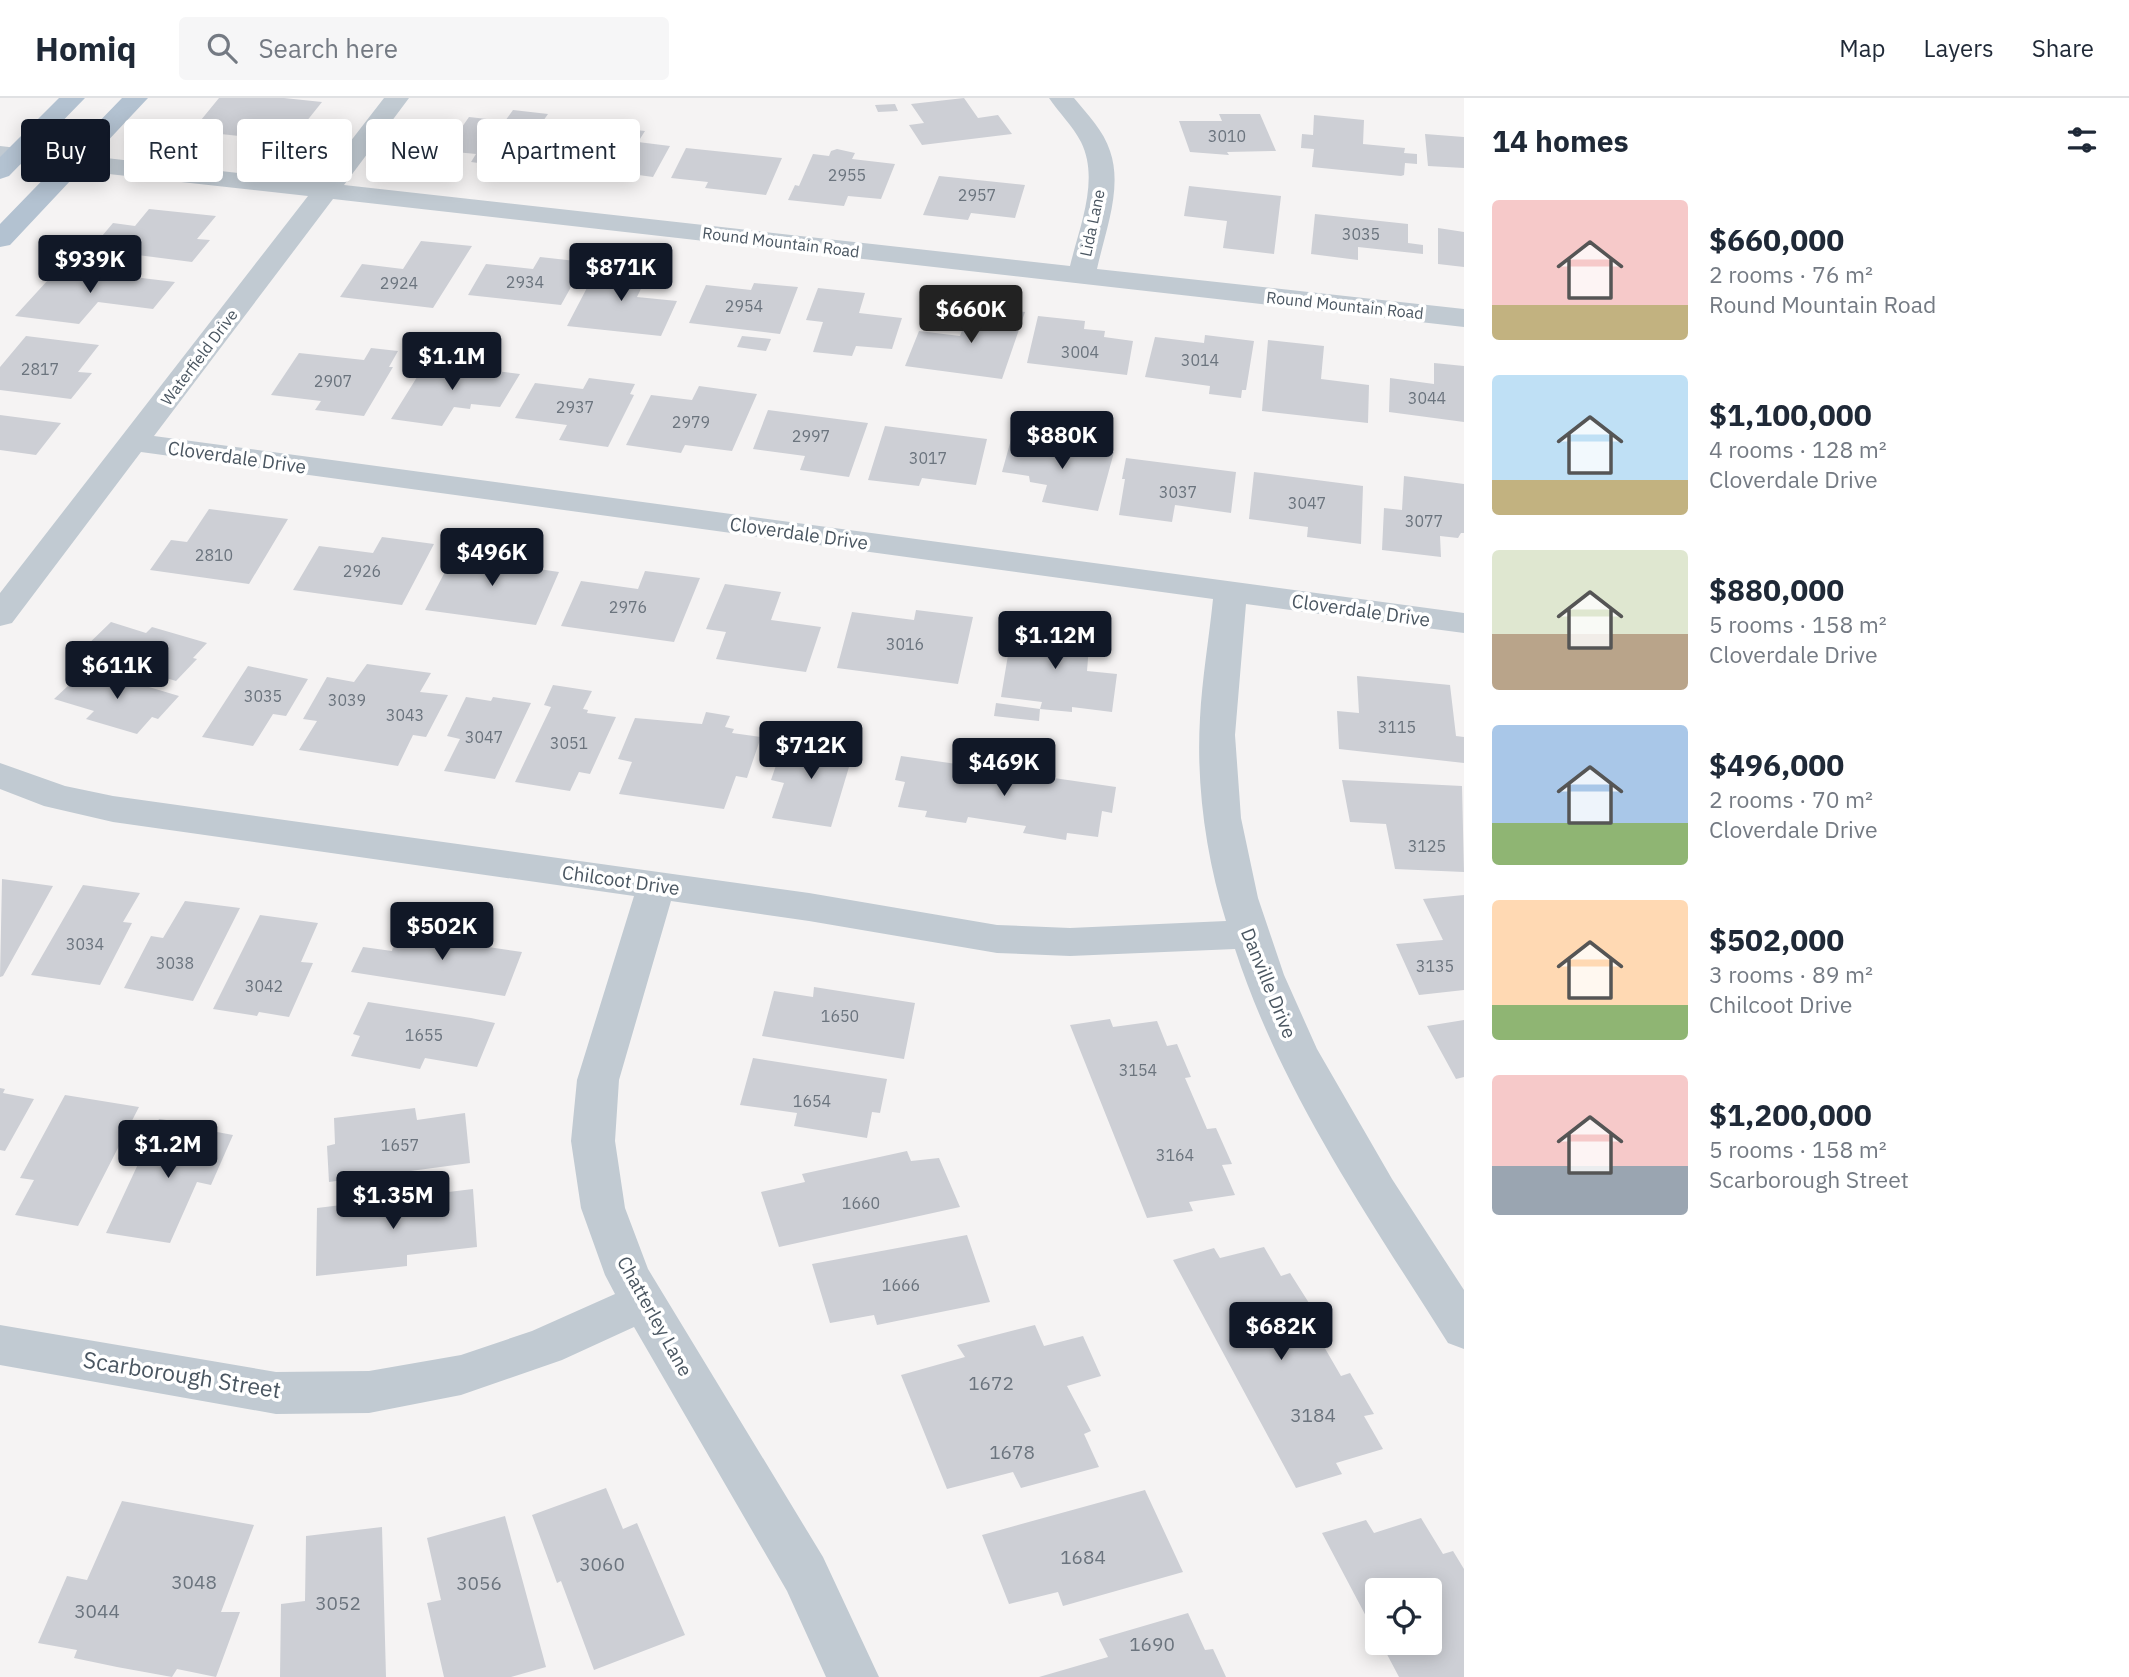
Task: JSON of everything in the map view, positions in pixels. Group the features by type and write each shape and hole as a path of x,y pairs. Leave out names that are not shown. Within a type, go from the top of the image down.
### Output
{"main road":[{"path":"5,160 73,98"},
{"path":"110,126 136,98"},
{"path":"0,239 56,182"}],"street":[{"name":"Waterfield Drive","path":"0,616 397,98"},
{"name":"Lida Lane","path":"1061,98 1085,128 1098,152 1102,178 1081,276"},
{"name":"Round Mountain Road","path":"110,166 1464,318"},
{"name":"Cloverdale Drive","path":"134,442 1464,623"},
{"name":"Danville Drive","path":"1231,592 1217,734 1221,812 1248,934 1283,1024 1333,1123 1464,1329"},
{"name":"Chilcoot Drive","path":"0,775 57,797 113,809 657,884 997,939 1070,942 1248,934"},
{"name":"Chatterley Lane","path":"657,884 598,1080 593,1141 603,1208 628,1275 805,1574 853,1677"},
{"name":"Scarborough Street","path":"0,1345 276,1393 369,1392 461,1375 546,1346 643,1302"}],"building":[{"path":"219,98 284,98 322,102 308,119 237,119 237,136 223,134 223,119 202,119"},
{"path":"964,98 978,118 998,115 1012,134 922,145 909,125 924,123 911,104"},
{"path":"895,104 898,111 878,112 875,105"},
{"path":"513,110 548,114 544,119 506,119"},
{"path":"1219,114 1260,114 1276,151 1227,152 1229,155 1190,152 1179,121 1222,121"},
{"path":"1314,115 1364,120 1363,144 1405,148 1404,153 1417,154 1417,164 1405,163 1404,175 1401,176 1312,167 1314,149 1301,148 1302,134 1313,135"},
{"path":"469,117 487,119 477,119 477,163 471,162 476,154 463,153 463,126"},
{"path":"1425,134 1464,137 1464,168 1428,166"},
{"path":"640,142 670,146 653,177 640,175"},
{"path":"686,148 782,158 766,195 705,188 708,182 671,178"},
{"path":"837,149 855,153 852,159 895,164 881,199 848,196 844,206 788,200 795,185 799,186 813,154 829,156 831,151"},
{"path":"939,176 1025,185 1015,218 971,213 968,220 923,215"},
{"path":"1189,186 1281,196 1274,254 1223,248 1227,221 1184,216"},
{"path":"149,209 216,216 197,239 210,240 192,262 91,249 113,223 135,226"},
{"path":"1315,214 1408,224 1408,243 1423,245 1423,254 1358,247 1358,260 1311,254"},
{"path":"1438,228 1464,232 1464,267 1438,264"},
{"path":"421,241 472,246 433,308 340,297 362,264 403,269"},
{"path":"540,257 585,262 561,305 468,295 486,264 533,269"},
{"path":"601,261 637,265 635,268 650,270 637,297 677,301 661,336 567,326"},
{"path":"59,268 175,282 153,309 98,302 79,324 15,316"},
{"path":"754,283 798,287 780,334 689,323 706,285 751,290"},
{"path":"818,288 865,293 859,313 902,318 892,349 856,346 852,356 813,352 823,322 806,320"},
{"path":"971,306 1025,312 1002,379 905,366 919,331 960,336"},
{"path":"1038,316 1085,321 1084,329 1105,331 1104,337 1133,341 1127,375 1027,363"},
{"path":"1205,335 1254,341 1246,390 1242,390 1241,398 1209,394 1210,386 1145,377 1155,337 1204,343"},
{"path":"26,336 99,345 78,372 92,373 71,399 0,390 0,367"},
{"path":"742,336 771,339 766,351 737,347"},
{"path":"1268,340 1324,346 1321,379 1369,385 1368,423 1262,411"},
{"path":"371,348 398,351 389,367 393,367 364,416 315,410 321,401 271,395 299,353 364,360"},
{"path":"427,361 520,374 500,407 471,404 470,409 454,407 442,426 391,419"},
{"path":"1434,363 1464,366 1464,422 1389,412 1390,378 1434,384"},
{"path":"589,378 635,384 630,394 634,395 608,447 559,440 567,425 515,418 535,383 583,389"},
{"path":"699,386 757,394 732,451 685,445 681,453 626,445 651,395 692,400"},
{"path":"768,410 868,423 849,477 800,470 805,456 753,449"},
{"path":"0,415 61,423 36,455 0,450"},
{"path":"885,426 987,439 976,485 922,478 919,486 868,480"},
{"path":"1012,436 1114,452 1098,511 1042,502 1047,485 1030,482 1029,476 1002,472"},
{"path":"1126,458 1236,472 1231,513 1175,505 1172,522 1119,515"},
{"path":"1254,472 1363,486 1361,544 1307,537 1308,527 1249,519"},
{"path":"1404,476 1464,484 1464,533 1458,538 1440,536 1441,557 1382,550 1384,508 1402,510"},
{"path":"209,509 288,519 249,584 150,570 171,540 187,542"},
{"path":"382,537 434,544 402,605 293,590 319,546 373,553"},
{"path":"458,547 511,554 505,564 559,572 536,625 425,610"},
{"path":"645,571 700,578 674,642 561,626 581,581 638,589"},
{"path":"725,584 781,592 771,620 821,627 806,672 716,659 726,632 706,629"},
{"path":"916,610 973,617 958,684 837,668 852,612 914,620"},
{"path":"111,622 146,633 152,627 207,643 193,658 197,659 176,681 80,652"},
{"path":"1013,625 1090,634 1087,671 1117,674 1112,712 1072,707 1072,712 1040,709 1042,702 1001,697"},
{"path":"367,664 431,673 420,692 448,695 426,737 413,735 398,766 299,750 317,721 303,719 327,677 354,682"},
{"path":"248,666 308,679 286,716 273,714 253,746 202,737"},
{"path":"86,669 179,696 158,719 152,717 137,734 86,719 94,711 54,699"},
{"path":"1357,676 1450,685 1456,736 1464,737 1464,763 1339,749 1337,711 1359,713"},
{"path":"553,685 592,691 583,709 588,710 587,713 616,717 590,774 579,772 570,791 515,782 551,707 544,705"},
{"path":"466,697 491,701 493,697 531,703 495,779 444,771 460,739 447,736"},
{"path":"996,703 1040,709 1039,721 994,716"},
{"path":"706,712 730,716 725,727 734,729 732,733 761,737 747,778 736,776 724,809 619,794 632,762 618,759 635,718 702,724"},
{"path":"785,739 855,747 831,827 772,818 784,783 771,780"},
{"path":"901,756 1116,787 1112,813 1102,811 1098,837 1067,833 1066,840 1023,833 1026,826 968,817 966,823 925,817 927,811 898,807 905,782 895,780"},
{"path":"1342,780 1462,786 1464,872 1395,869 1386,824 1350,822"},
{"path":"2,879 53,886 0,977"},
{"path":"83,885 140,893 123,922 132,923 100,985 31,975"},
{"path":"1464,895 1464,990 1419,995 1396,944 1443,940 1423,899"},
{"path":"185,901 240,908 193,1001 124,988 151,936 163,938"},
{"path":"260,915 318,923 301,962 313,963 289,1017 259,1012 257,1016 213,1009"},
{"path":"406,926 471,936 468,944 522,952 505,996 351,972 363,947 392,951"},
{"path":"814,987 915,1003 904,1059 762,1036 774,991 813,997"},
{"path":"368,1002 495,1023 477,1067 425,1058 420,1069 351,1056 360,1036 353,1034"},
{"path":"1110,1019 1113,1027 1157,1021 1167,1046 1177,1044 1191,1077 1185,1078 1207,1129 1216,1128 1232,1164 1222,1165 1235,1195 1189,1202 1193,1211 1147,1218 1070,1025"},
{"path":"1464,1020 1464,1077 1456,1079 1427,1026"},
{"path":"753,1058 887,1079 880,1113 872,1112 867,1138 794,1126 797,1113 740,1105"},
{"path":"0,1088 5,1089 3,1093 34,1099 5,1151 0,1150"},
{"path":"65,1095 139,1107 78,1226 15,1215 34,1180 20,1178"},
{"path":"415,1108 417,1120 465,1113 470,1163 329,1182 327,1146 335,1144 334,1118"},
{"path":"159,1119 203,1125 201,1129 233,1135 211,1185 197,1182 170,1243 106,1233"},
{"path":"907,1151 911,1161 939,1158 960,1207 779,1247 761,1192 805,1182 802,1174"},
{"path":"473,1189 477,1247 407,1255 407,1266 316,1276 317,1208"},
{"path":"967,1235 990,1302 877,1325 874,1315 830,1323 812,1264"},
{"path":"1264,1247 1281,1276 1290,1273 1309,1303 1313,1311 1305,1314 1341,1376 1350,1373 1374,1414 1364,1416 1383,1449 1336,1463 1342,1474 1296,1488 1173,1260 1214,1248 1220,1258"},
{"path":"1035,1325 1044,1346 1083,1336 1101,1376 1067,1386 1091,1431 1084,1434 1099,1467 1021,1488 1013,1472 947,1489 901,1375 965,1357 957,1345"},
{"path":"606,1488 623,1529 637,1523 685,1635 594,1670 561,1581 557,1583 532,1515"},
{"path":"1145,1490 1183,1572 1063,1606 1058,1592 1009,1604 982,1535"},
{"path":"122,1501 254,1525 221,1612 240,1612 216,1677 177,1669 172,1677 117,1667 74,1658 77,1650 38,1643 67,1576 87,1580"},
{"path":"505,1516 546,1667 511,1677 444,1677 427,1603 441,1600 427,1538"},
{"path":"1421,1518 1443,1554 1453,1551 1464,1569 1464,1677 1399,1677 1387,1655 1442,1655 1442,1578 1365,1578 1365,1614 1322,1533 1366,1520 1374,1533"},
{"path":"382,1527 386,1677 280,1677 281,1604 305,1601 306,1536"},
{"path":"1188,1613 1205,1650 1213,1649 1226,1677 1039,1677 1108,1657 1099,1639"}]}
